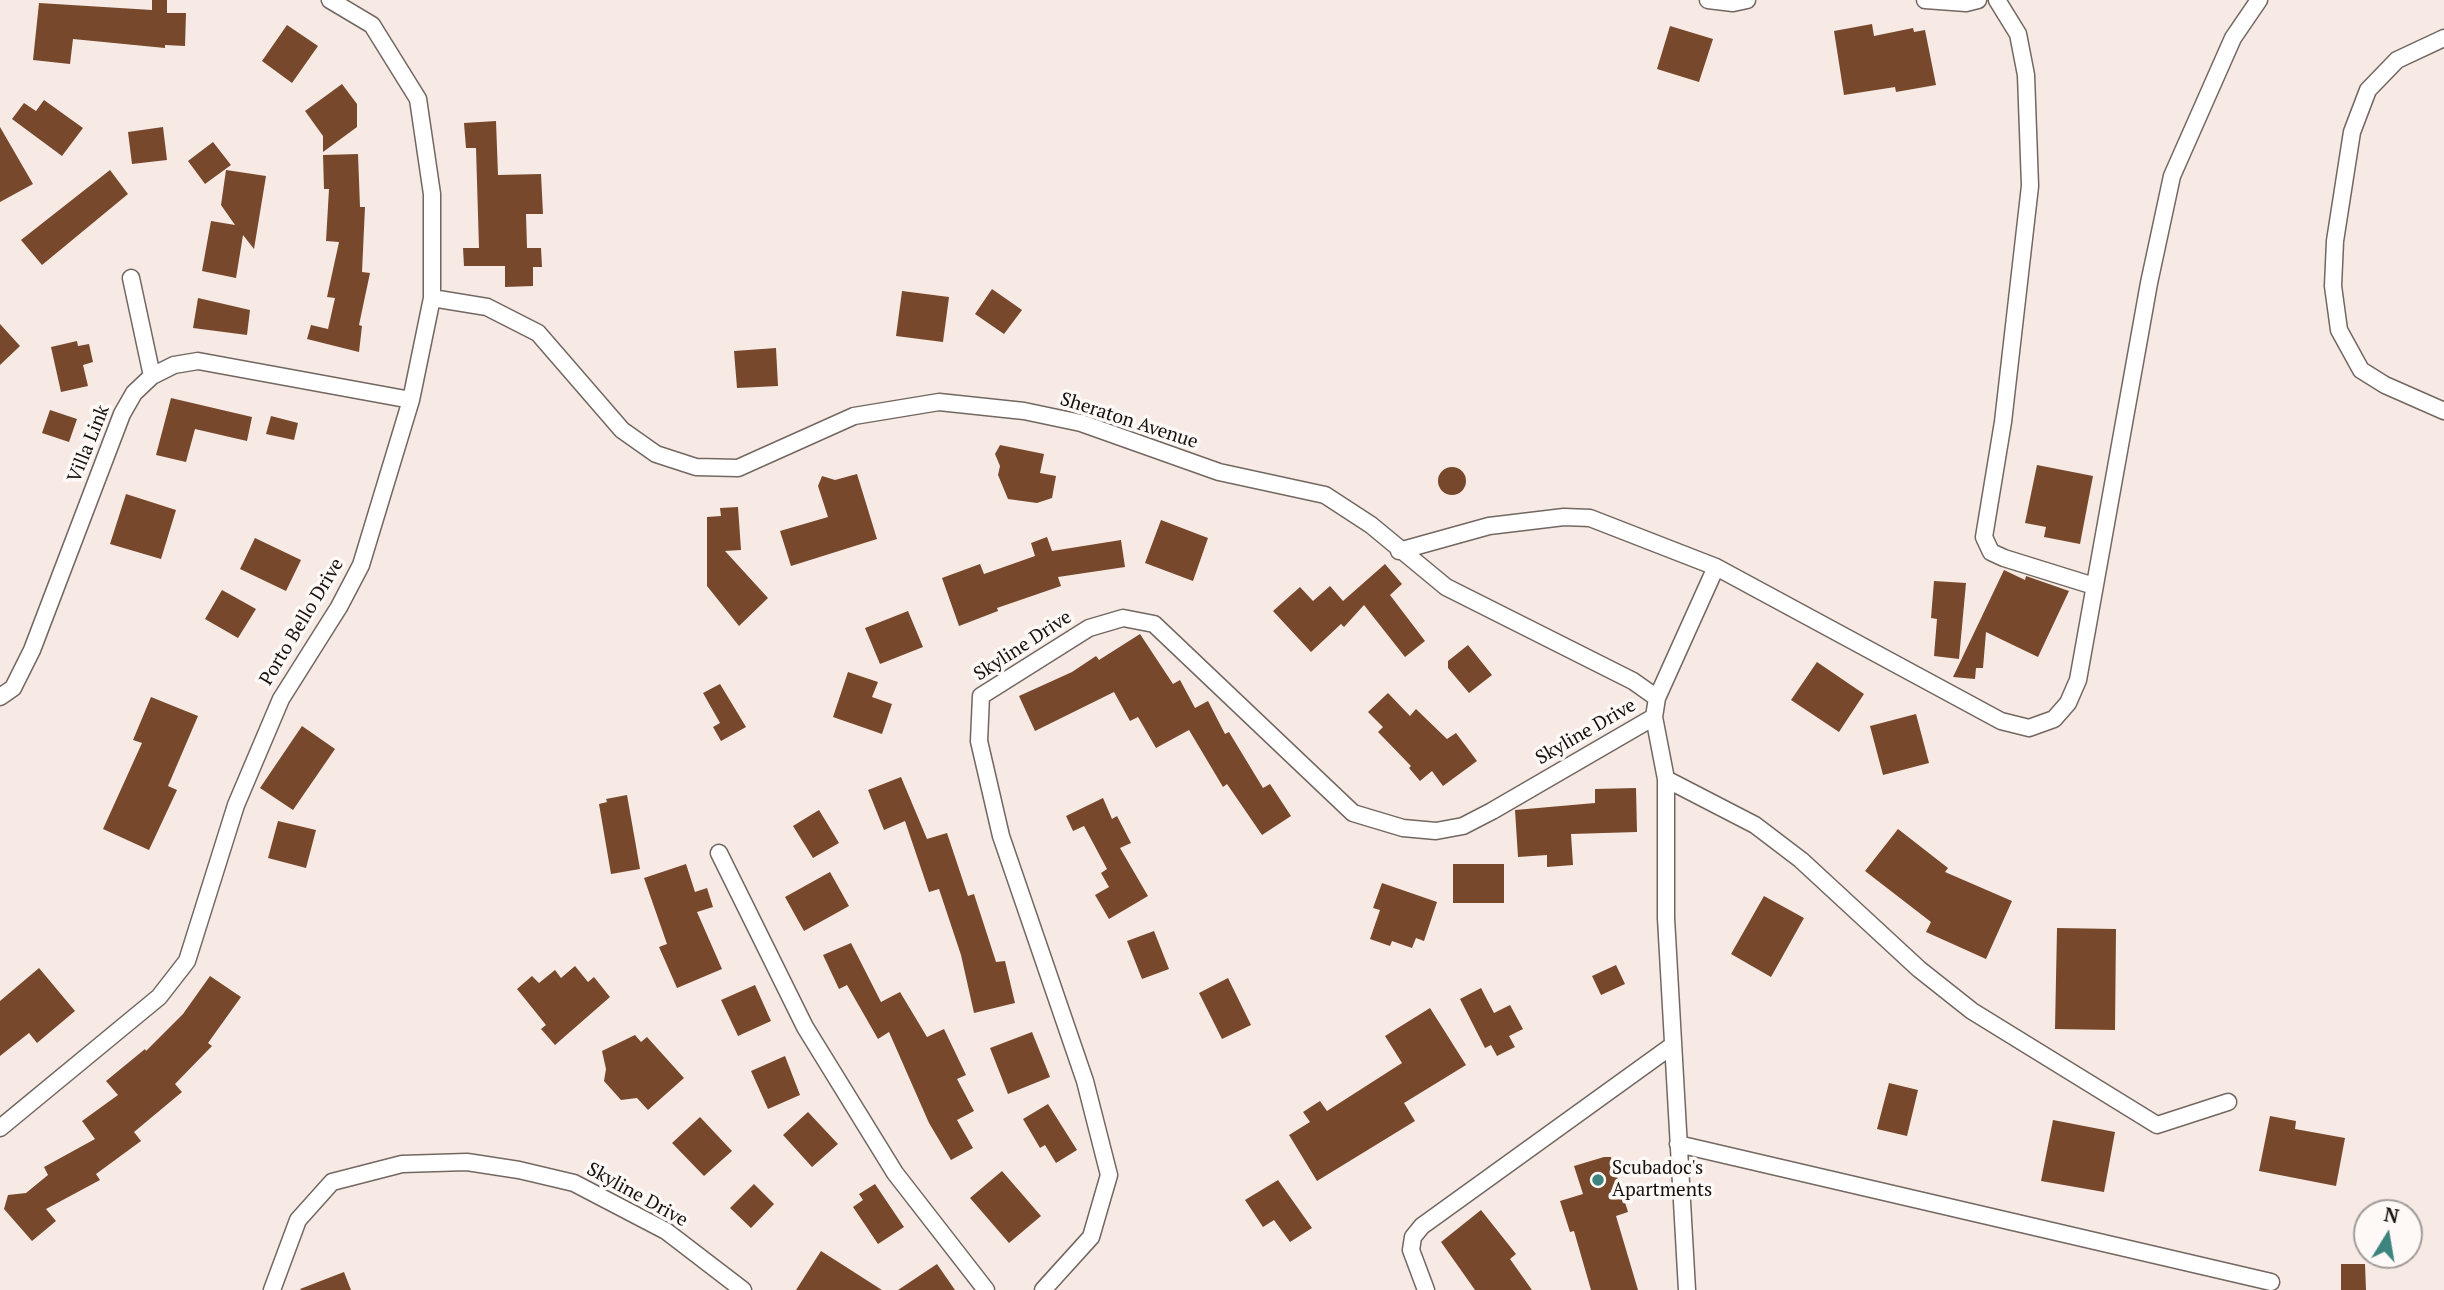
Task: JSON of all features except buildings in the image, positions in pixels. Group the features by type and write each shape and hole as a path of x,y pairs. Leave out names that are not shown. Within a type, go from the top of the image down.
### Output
{"street":[{"name":"Porto Bello Drive","path":"0,1128 159,997 187,961 236,805 281,699 339,607 361,565 411,400 432,298 432,194 418,100 372,25 330,0"},
{"path":"1708,0 1733,3 1747,0"},
{"path":"1925,0 1966,3 1978,0"},
{"path":"1997,0 2018,34 2026,75 2030,186 2003,422 1983,537 1991,552 2004,558 2094,586"},
{"path":"1399,551 1489,526 1563,517 1590,518 1716,567 2001,721 2029,728 2054,719 2068,703 2078,680 2149,283 2172,176 2233,38 2259,0"},
{"path":"2444,38 2397,60 2368,90 2352,132 2335,241 2333,286 2339,330 2361,370 2385,385 2444,411"},
{"path":"131,278 152,376"},
{"name":"Sheraton Avenue","path":"432,298 488,307 538,333 622,430 656,454 696,467 738,468 854,416 939,402 1024,411 1081,423 1219,472 1325,495 1371,525 1399,551 1446,587 1633,681 1657,698"},
{"name":"Villa Link","path":"0,697 13,688 32,650 122,414 134,393 152,376 174,365 198,361 411,400"},
{"path":"1687,1290 1666,918 1666,779 1654,717 1657,698 1716,567"},
{"name":"Skyline Drive","path":"1043,1290 1091,1237 1109,1175 1085,1081 1001,836 979,741 981,696 1089,628 1123,618 1153,624 1353,813 1403,828 1436,831 1463,826 1654,717"},
{"path":"1666,779 1755,825 1801,860 1919,969 1972,1011 2157,1125 2228,1102"},
{"path":"719,853 805,1027 895,1173 986,1290"},
{"path":"1426,1290 1411,1250 1413,1237 1422,1226 1673,1045"},
{"path":"1678,1144 2271,1283"},
{"name":"Skyline Drive","path":"272,1290 298,1220 332,1182 402,1164 467,1162 519,1170 574,1183 666,1231 743,1290"}],"place":[{"name":"Scubadoc's Apartments","path":"1598,1180"}]}
